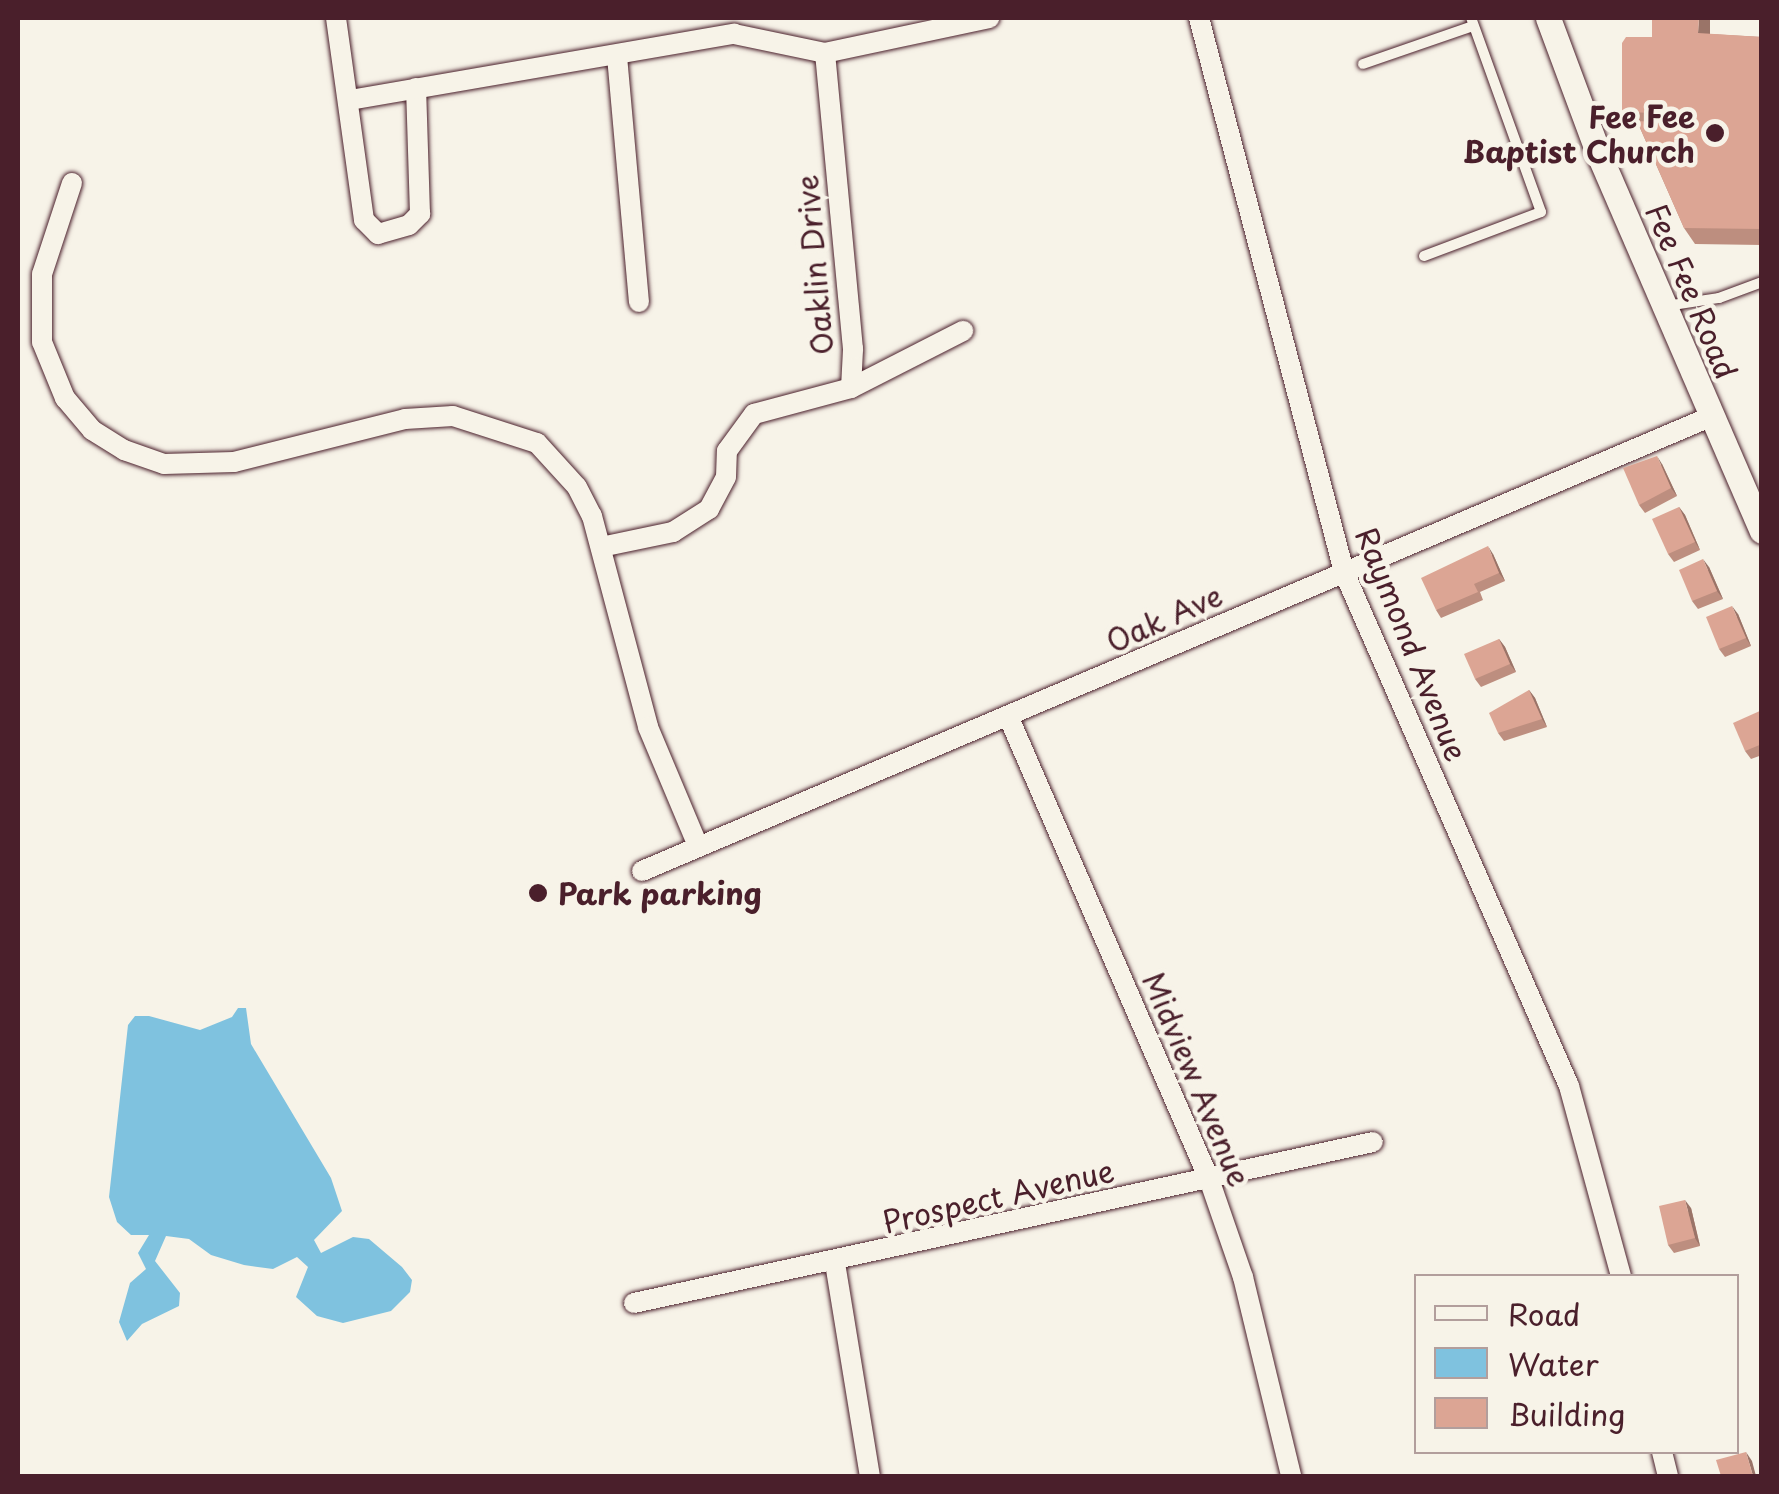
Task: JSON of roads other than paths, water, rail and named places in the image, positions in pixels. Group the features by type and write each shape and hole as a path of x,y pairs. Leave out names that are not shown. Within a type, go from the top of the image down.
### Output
{"street":[{"path":"336,18 364,220 378,234 397,231 420,214 416,88"},
{"path":"350,100 734,34 825,53 989,18"},
{"name":"Raymond Avenue","path":"1198,18 1344,572 1569,1086 1620,1274"},
{"name":"Fee Fee Road","path":"1548,18 1662,307 1762,531"},
{"name":"Oaklin Drive","path":"601,547 673,532 709,510 726,477 727,451 754,414 851,388 853,348 825,53"},
{"path":"617,56 639,302"},
{"path":"72,183 58,210 38,306 50,370 92,430 164,464 234,462 405,419 453,416 482,422 536,443 577,487 601,547 643,711 698,846"},
{"path":"851,388 963,332"},
{"name":"Oak Ave","path":"642,870 1010,718 1710,417"},
{"name":"Midview Avenue","path":"1010,718 1209,1178 1244,1277 1291,1476"},
{"name":"Prospect Avenue","path":"634,1303 835,1263 1373,1142"},
{"path":"835,1263 870,1476"}],"lane":[{"path":"1363,64 1472,22 1541,212 1424,256"},
{"path":"1662,307 1719,298 1762,282"}],"water":[{"path":"238,1008 246,1008 251,1044 331,1178 342,1211 314,1240 321,1253 353,1237 369,1239 402,1267 412,1280 410,1292 391,1311 343,1323 317,1316 296,1297 308,1267 297,1257 273,1269 244,1265 211,1255 189,1239 166,1236 155,1261 180,1293 179,1306 142,1324 127,1341 119,1322 130,1283 146,1269 138,1253 149,1235 131,1235 117,1222 109,1197 128,1025 135,1016 149,1016 200,1030 232,1017"}],"place":[{"name":"Fee Fee Baptist Church","path":"1715,133"},
{"name":"Park parking","path":"538,893"}]}
